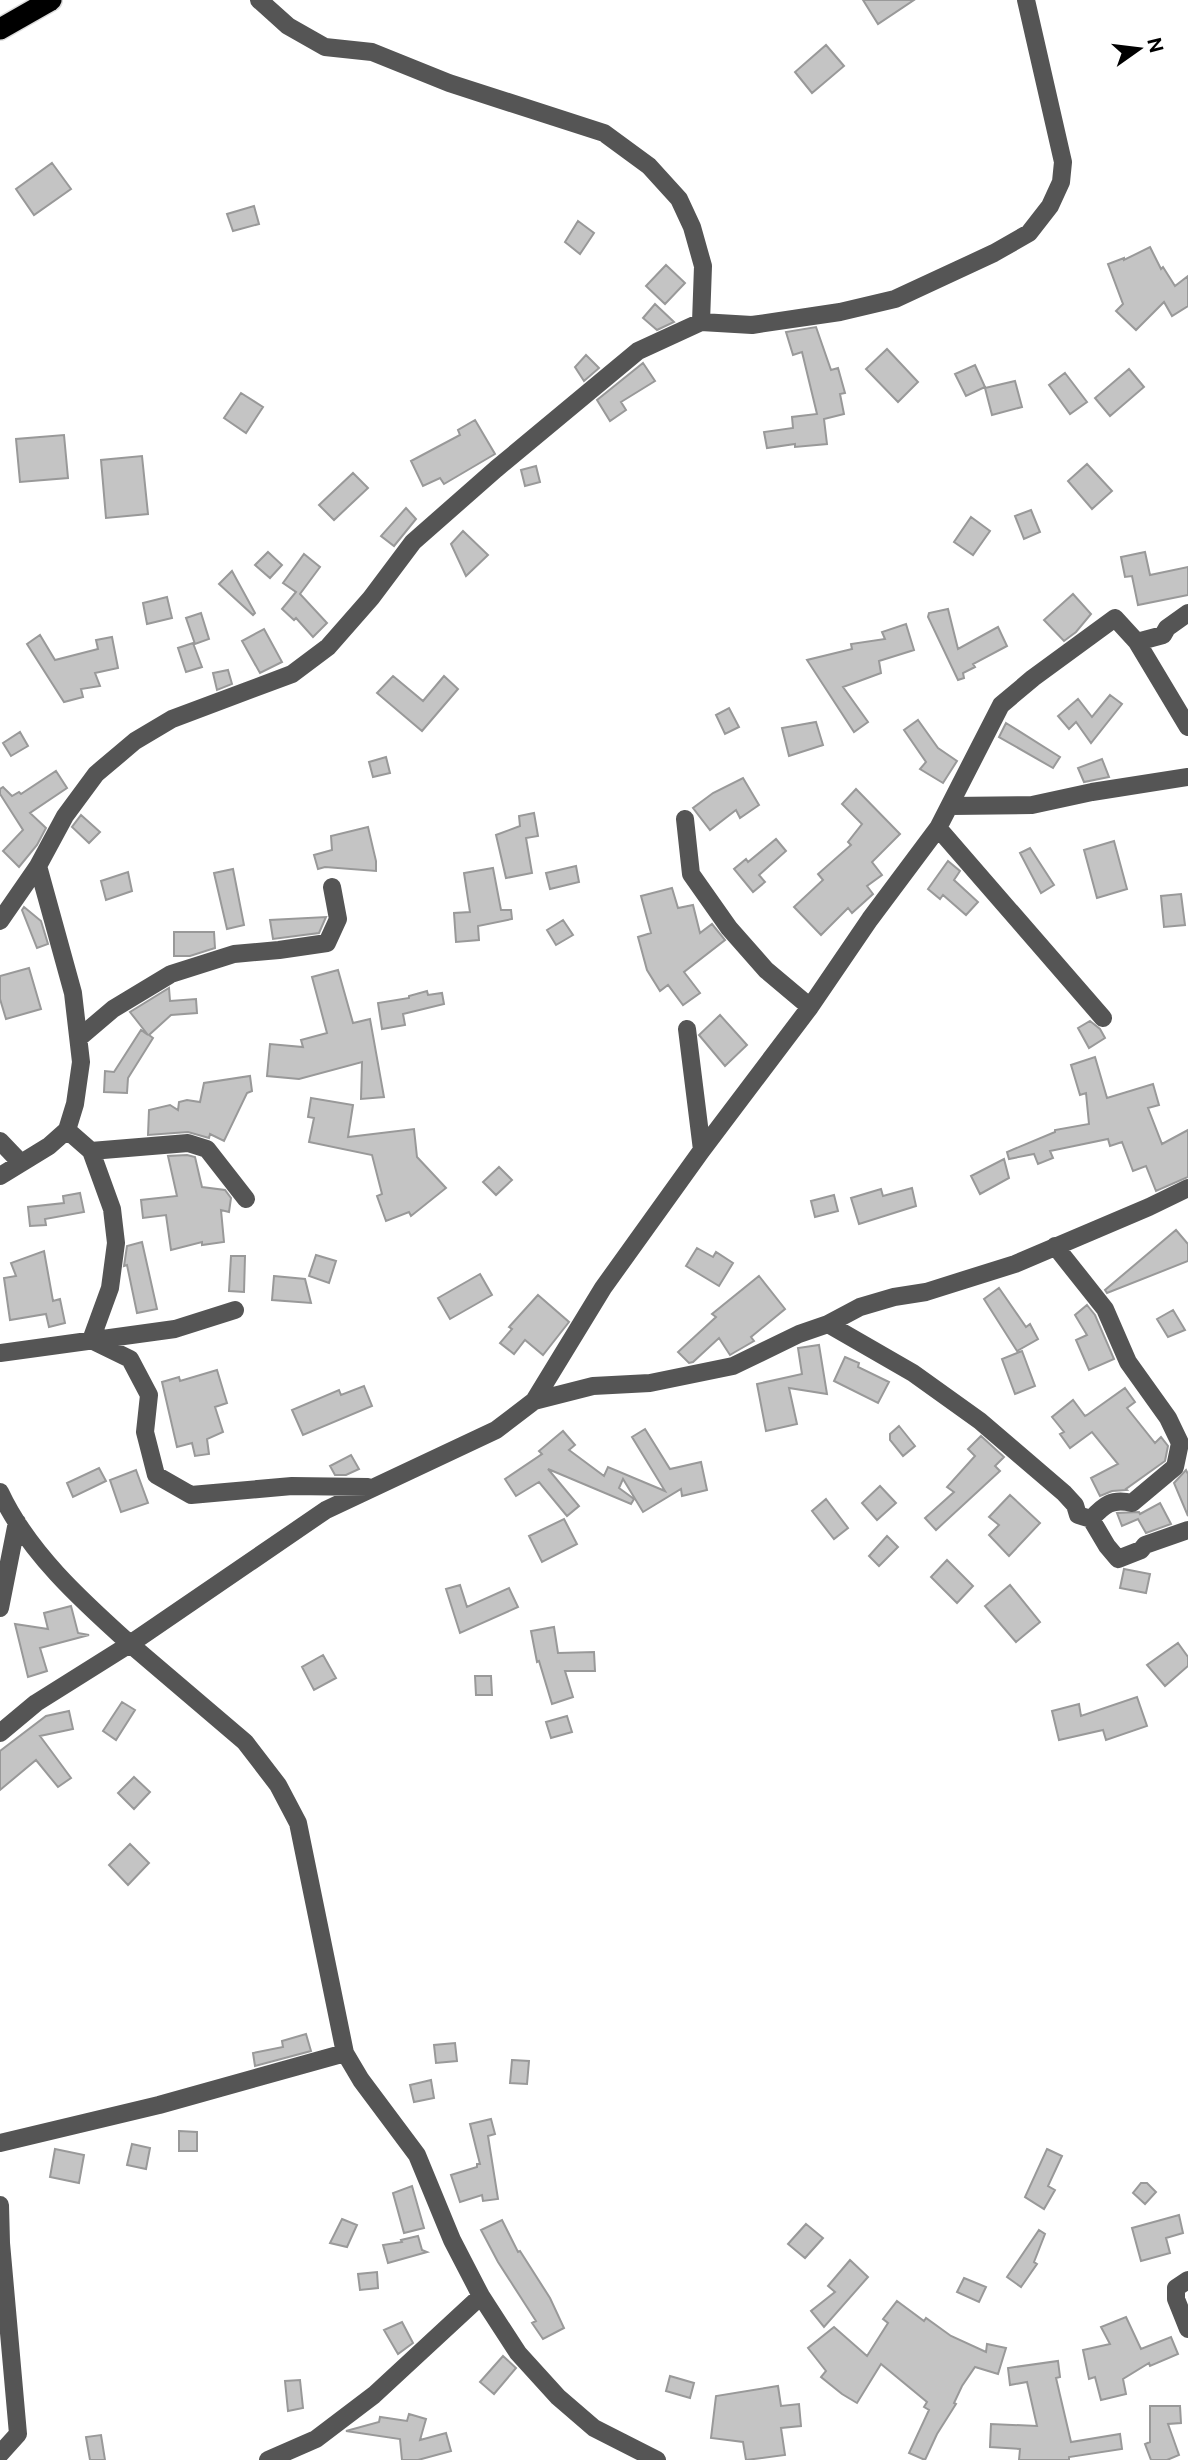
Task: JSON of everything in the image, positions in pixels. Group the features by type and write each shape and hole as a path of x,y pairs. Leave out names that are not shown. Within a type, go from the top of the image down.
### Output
{"highway":[{"path":"0,29 51,0"}],"street":[{"path":"259,0 288,26 325,47 373,52 449,83 604,132 649,166 679,199 692,227 703,266 701,322"},
{"path":"0,921 38,866 65,816 96,774 135,741 172,719 292,674 328,647 371,598 413,542 570,405 638,351 701,322 752,325 840,312 895,299 994,253 1029,233 1050,206 1061,182 1063,162 1026,0"},
{"path":"1137,642 1163,635 1167,628 1188,613"},
{"path":"0,1733 36,1703 131,1644 326,1510 496,1430 534,1401 603,1288 938,828 1002,705 1033,678 1115,618 1137,642 1188,727"},
{"path":"951,806 1032,805 1188,777"},
{"path":"685,819 691,874 729,928 756,959 810,1007"},
{"path":"938,828 1103,1018"},
{"path":"0,1176 49,1146 67,1130 78,1083 79,1038 73,993 38,866"},
{"path":"79,1038 113,1009 171,974 234,954 327,943 338,919 332,887"},
{"path":"687,1029 702,1150"},
{"path":"67,1130 91,1151 112,1209 116,1243 110,1288 91,1340"},
{"path":"0,1141 21,1163"},
{"path":"91,1151 188,1143 207,1149 246,1199"},
{"path":"534,1401 593,1386 650,1383 733,1366 860,1307 894,1297 926,1292 1014,1264 1188,1188"},
{"path":"1055,1246 1105,1309 1128,1362 1168,1419 1180,1443 1175,1467 1132,1503 1118,1500 1105,1504 1091,1519"},
{"path":"0,1353 175,1329 235,1310"},
{"path":"828,1324 913,1373 980,1421 1064,1493 1078,1514 1091,1519 1118,1559 1145,1545 1188,1530"},
{"path":"91,1340 130,1359 149,1395 145,1432 156,1475 191,1495 292,1486 372,1487"},
{"path":"0,1492 33,1546 89,1607 246,1742 278,1785 298,1823 345,2053 361,2080 417,2155 452,2240 481,2296 518,2353 558,2397 594,2428 657,2460"},
{"path":"0,1608 17,1522"},
{"path":"0,2143 159,2105 345,2053"},
{"path":"0,2205 18,2434 0,2454"},
{"path":"1188,2280 1176,2288 1176,2299 1188,2329"},
{"path":"268,2460 316,2439 374,2395 481,2296"}],"building":[{"path":"863,0 914,0 878,24"},
{"path":"826,45 844,66 812,93 795,72"},
{"path":"52,163 71,189 34,215 16,189"},
{"path":"254,206 259,224 233,231 227,214"},
{"path":"578,221 594,233 580,254 565,242"},
{"path":"1150,247 1161,269 1163,267 1175,286 1188,276 1188,306 1172,316 1164,302 1136,330 1116,311 1123,304 1108,264 1124,260"},
{"path":"666,265 685,283 665,304 646,286"},
{"path":"655,304 674,322 657,330 643,318"},
{"path":"816,327 831,370 838,368 845,393 840,394 844,414 824,419 827,444 795,447 795,444 767,448 764,432 793,428 792,417 817,414 802,352 793,355 786,332"},
{"path":"887,349 918,382 898,402 866,369"},
{"path":"586,355 599,368 584,381 575,367"},
{"path":"643,363 655,381 621,402 626,410 610,421 597,400"},
{"path":"975,365 985,387 966,396 955,374"},
{"path":"1129,369 1144,387 1110,416 1095,398"},
{"path":"1065,373 1087,402 1070,414 1049,385"},
{"path":"1015,381 1022,407 992,415 985,388"},
{"path":"241,393 263,407 246,433 224,418"},
{"path":"475,420 495,454 444,484 440,478 423,486 411,461 460,435 458,430"},
{"path":"64,435 68,478 20,482 16,439"},
{"path":"142,456 148,514 106,518 101,460"},
{"path":"1087,464 1112,491 1092,509 1068,481"},
{"path":"536,466 540,482 525,486 521,470"},
{"path":"353,473 368,488 334,520 319,505"},
{"path":"406,508 416,519 394,546 381,536"},
{"path":"1031,510 1040,532 1024,539 1015,516"},
{"path":"971,517 990,531 973,555 954,542"},
{"path":"463,531 488,555 466,576 451,544"},
{"path":"268,552 282,565 270,578 255,565"},
{"path":"1145,552 1150,575 1188,567 1188,595 1138,605 1132,576 1125,577 1121,557"},
{"path":"304,554 320,567 300,594 327,623 313,637 296,618 294,620 282,609 296,592 283,583"},
{"path":"232,571 255,613 253,615 219,584"},
{"path":"1073,594 1091,614 1076,632 1064,641 1044,620"},
{"path":"167,597 172,618 147,624 143,603"},
{"path":"948,609 958,649 998,627 1007,646 973,664 975,667 963,673 964,678 958,680 928,617 929,613"},
{"path":"201,613 209,639 195,644 186,618"},
{"path":"906,624 914,650 879,661 881,673 843,687 868,722 854,732 807,660 852,649 851,644 885,639 882,632"},
{"path":"264,629 282,662 260,673 242,641"},
{"path":"40,635 55,660 98,649 96,640 112,637 118,668 95,673 100,686 81,689 83,697 64,702 27,644"},
{"path":"193,643 202,667 186,672 178,648"},
{"path":"228,670 232,684 217,690 213,673"},
{"path":"393,676 423,701 444,676 458,689 422,731 377,693"},
{"path":"1110,695 1122,704 1091,743 1076,722 1069,729 1058,716 1078,699 1092,717"},
{"path":"729,708 739,727 725,734 716,715"},
{"path":"918,720 938,748 957,761 943,783 920,769 926,762 904,730"},
{"path":"816,722 823,745 789,756 782,728"},
{"path":"1006,723 1060,757 1053,768 999,737"},
{"path":"20,732 28,746 11,756 3,743"},
{"path":"386,757 390,773 373,777 369,762"},
{"path":"1102,759 1109,777 1084,782 1078,768"},
{"path":"56,771 67,788 30,813 46,828 37,845 19,867 3,851 23,830 0,794 0,789 3,787 12,796 19,792 21,794"},
{"path":"743,778 759,805 740,818 736,810 710,830 693,808 713,793"},
{"path":"856,789 900,834 872,862 882,875 867,886 873,894 852,913 848,908 821,935 794,907 823,880 818,874 851,845 848,842 862,824 842,804"},
{"path":"534,813 538,836 526,838 532,873 506,878 496,835 520,826 519,816"},
{"path":"81,815 100,832 89,843 72,827"},
{"path":"368,827 376,871 325,867 318,869 314,855 332,850 331,836"},
{"path":"776,839 786,851 759,875 765,882 753,892 734,869 746,859 748,862"},
{"path":"1114,841 1127,889 1097,898 1084,850"},
{"path":"1030,848 1054,885 1041,893 1020,853"},
{"path":"948,861 960,871 954,880 978,902 966,915 943,895 940,899 928,889"},
{"path":"576,866 579,882 550,889 546,873"},
{"path":"493,868 501,910 511,910 512,919 478,926 479,940 456,942 454,913 470,912 464,873"},
{"path":"233,869 244,925 227,929 214,873"},
{"path":"128,872 132,891 106,900 101,881"},
{"path":"672,888 678,908 693,905 700,933 712,924 725,940 684,972 700,993 683,1005 668,985 660,991 647,970 638,937 651,933 641,896"},
{"path":"1181,894 1185,925 1164,927 1161,896"},
{"path":"24,907 41,921 48,944 37,948 22,910"},
{"path":"326,917 319,933 273,939 270,920"},
{"path":"563,920 573,935 556,945 547,930"},
{"path":"174,932 214,932 215,948 190,956 174,956"},
{"path":"29,968 41,1009 6,1019 0,999 0,976"},
{"path":"338,970 353,1023 370,1019 384,1097 361,1099 362,1062 299,1079 267,1076 270,1044 303,1047 301,1040 327,1033 312,977"},
{"path":"169,988 170,1001 196,999 197,1013 171,1015 149,1035 153,1038 128,1078 127,1093 104,1092 105,1071 114,1072 141,1030 148,1035 130,1012"},
{"path":"427,991 428,995 442,993 444,1004 403,1014 405,1025 382,1029 378,1003 409,998"},
{"path":"720,1015 747,1045 725,1066 699,1035"},
{"path":"1090,1021 1100,1029 1105,1038 1089,1048 1078,1028"},
{"path":"1095,1057 1107,1098 1153,1084 1159,1105 1148,1108 1162,1144 1188,1130 1188,1177 1156,1191 1146,1166 1133,1171 1122,1142 1110,1146 1108,1139 1050,1151 1053,1158 1038,1164 1034,1154 1009,1159 1007,1152 1055,1130 1089,1124 1086,1093 1080,1095 1071,1065"},
{"path":"250,1076 252,1091 247,1093 224,1141 210,1134 209,1138 188,1132 148,1135 149,1110 170,1105 178,1110 179,1102 200,1102 204,1083"},
{"path":"311,1098 353,1105 348,1137 414,1129 417,1157 446,1188 411,1216 409,1212 386,1221 377,1196 382,1194 372,1155 309,1142 314,1118 308,1117"},
{"path":"168,1156 195,1157 202,1187 225,1190 231,1198 229,1212 221,1210 224,1242 202,1245 202,1242 171,1250 166,1215 143,1218 141,1200 177,1196"},
{"path":"1004,1159 1009,1178 980,1194 971,1176"},
{"path":"499,1167 512,1180 496,1195 483,1182"},
{"path":"912,1188 916,1206 859,1224 851,1198 881,1189 883,1196"},
{"path":"80,1193 84,1212 45,1219 46,1225 30,1226 28,1207 64,1203 63,1196"},
{"path":"834,1195 838,1211 815,1217 811,1201"},
{"path":"1176,1230 1188,1244 1188,1261 1107,1293 1105,1290"},
{"path":"142,1242 157,1309 137,1313 127,1265 124,1266 127,1246"},
{"path":"697,1248 713,1257 716,1252 733,1263 719,1286 686,1266"},
{"path":"44,1251 53,1301 60,1299 65,1323 49,1327 46,1314 10,1320 4,1278 16,1276 11,1263"},
{"path":"316,1255 336,1261 329,1283 309,1276"},
{"path":"231,1256 245,1256 244,1292 229,1291"},
{"path":"480,1274 492,1295 450,1319 438,1298"},
{"path":"274,1276 305,1279 311,1303 272,1300"},
{"path":"759,1276 785,1309 751,1337 754,1341 730,1355 719,1338 689,1363 678,1352 716,1317 712,1314"},
{"path":"999,1288 1026,1327 1030,1324 1038,1339 1017,1351 984,1299"},
{"path":"538,1295 569,1322 543,1355 525,1340 514,1354 500,1343 512,1329 509,1327"},
{"path":"1087,1305 1095,1315 1114,1359 1089,1370 1076,1340 1087,1335 1075,1315"},
{"path":"1173,1310 1185,1330 1168,1337 1157,1319"},
{"path":"819,1345 827,1394 789,1388 797,1424 766,1431 757,1384 802,1374 798,1348"},
{"path":"1022,1351 1035,1386 1015,1394 1002,1359"},
{"path":"845,1357 859,1363 858,1367 889,1382 878,1403 834,1381"},
{"path":"217,1370 227,1403 215,1407 223,1432 207,1439 209,1454 195,1456 192,1443 177,1447 162,1382 179,1377 180,1381"},
{"path":"364,1386 372,1406 303,1435 292,1410 339,1390 341,1395"},
{"path":"1125,1388 1135,1402 1127,1408 1155,1443 1161,1437 1168,1446 1165,1461 1127,1490 1112,1491 1100,1496 1091,1478 1118,1464 1092,1432 1070,1448 1060,1434 1064,1432 1052,1417 1073,1400 1085,1416"},
{"path":"899,1426 915,1446 903,1456 890,1440 890,1434"},
{"path":"645,1429 670,1469 701,1462 707,1490 682,1496 681,1489 643,1512 623,1479 619,1488 634,1499 631,1504 548,1469 579,1506 567,1516 539,1482 516,1496 505,1479 542,1454 539,1451 563,1431 575,1445 569,1450 604,1476 608,1467 665,1491 632,1437"},
{"path":"981,1436 1004,1457 995,1466 1000,1471 936,1530 925,1518 954,1492 947,1487 975,1456 968,1449"},
{"path":"351,1455 359,1469 346,1475 335,1475 330,1466"},
{"path":"99,1468 106,1481 73,1497 67,1483"},
{"path":"136,1470 148,1503 121,1512 110,1480"},
{"path":"1186,1470 1188,1474 1188,1516 1174,1483"},
{"path":"880,1486 896,1503 877,1520 862,1503"},
{"path":"1010,1495 1040,1523 1009,1556 989,1535 999,1525 989,1517"},
{"path":"826,1499 848,1528 834,1539 812,1511"},
{"path":"1160,1503 1171,1524 1146,1533 1138,1519 1122,1526 1117,1513 1140,1514"},
{"path":"564,1519 577,1544 542,1562 529,1536"},
{"path":"887,1536 898,1547 879,1566 869,1556"},
{"path":"947,1560 973,1586 957,1603 931,1577"},
{"path":"1124,1569 1150,1574 1146,1593 1120,1588"},
{"path":"460,1585 467,1607 509,1588 518,1607 460,1633 446,1589"},
{"path":"1010,1585 1040,1622 1016,1642 985,1606"},
{"path":"71,1606 78,1633 89,1635 40,1648 47,1671 28,1677 15,1624 48,1629 44,1613"},
{"path":"554,1627 558,1653 594,1652 595,1671 565,1671 573,1697 552,1704 539,1661 537,1662 531,1631"},
{"path":"1178,1643 1188,1657 1188,1666 1165,1686 1147,1665"},
{"path":"323,1655 336,1678 314,1690 302,1667"},
{"path":"475,1676 491,1676 492,1695 476,1695"},
{"path":"1137,1697 1147,1726 1106,1740 1103,1730 1059,1740 1052,1711 1079,1704 1081,1716"},
{"path":"122,1702 135,1710 116,1740 103,1731"},
{"path":"69,1711 73,1729 40,1736 71,1778 58,1787 36,1760 0,1790 0,1751 46,1716"},
{"path":"567,1716 572,1732 551,1738 546,1722"},
{"path":"134,1777 150,1792 134,1809 118,1793"},
{"path":"130,1844 149,1863 128,1885 109,1865"},
{"path":"306,2034 311,2051 255,2066 253,2053 283,2047 282,2041"},
{"path":"455,2043 457,2061 436,2063 434,2045"},
{"path":"512,2060 529,2061 527,2084 510,2083"},
{"path":"431,2080 434,2098 414,2102 410,2085"},
{"path":"491,2119 495,2134 488,2136 498,2199 483,2201 482,2195 460,2202 451,2175 480,2164 470,2124"},
{"path":"179,2131 197,2132 197,2151 179,2151"},
{"path":"132,2144 150,2148 146,2169 127,2165"},
{"path":"55,2149 84,2155 79,2183 50,2177"},
{"path":"1047,2149 1062,2156 1048,2186 1055,2190 1044,2209 1025,2197"},
{"path":"1141,2183 1147,2183 1156,2192 1145,2204 1133,2193"},
{"path":"412,2186 424,2228 404,2233 393,2193"},
{"path":"1179,2215 1183,2233 1166,2238 1170,2253 1141,2261 1132,2228"},
{"path":"342,2219 357,2225 347,2247 330,2243"},
{"path":"502,2220 518,2252 520,2251 550,2298 564,2328 543,2339 532,2323 536,2321 481,2230"},
{"path":"806,2224 823,2238 805,2258 788,2244"},
{"path":"1039,2230 1045,2234 1034,2262 1037,2264 1021,2287 1007,2277"},
{"path":"418,2236 422,2250 427,2252 388,2263 383,2245"},
{"path":"850,2260 868,2277 824,2327 811,2311 835,2292 828,2286"},
{"path":"377,2272 378,2288 360,2290 358,2274"},
{"path":"964,2278 986,2287 979,2302 957,2292"},
{"path":"897,2301 924,2321 926,2318 951,2336 986,2352 987,2344 1006,2348 998,2374 975,2367 962,2386 954,2403 956,2404 925,2460 909,2453 929,2410 924,2407 927,2402 881,2364 857,2403 821,2377 826,2371 808,2348 834,2327 867,2356 888,2323 883,2319"},
{"path":"1126,2317 1141,2349 1171,2337 1178,2354 1150,2366 1149,2363 1123,2379 1126,2394 1101,2400 1095,2377 1089,2379 1083,2350 1110,2344 1101,2327"},
{"path":"402,2322 413,2343 398,2354 384,2330"},
{"path":"503,2356 516,2368 494,2394 480,2382"},
{"path":"1058,2361 1060,2377 1056,2378 1071,2442 1120,2434 1122,2449 1069,2457 1069,2460 1019,2460 1020,2449 990,2447 991,2424 1037,2426 1027,2382 1010,2385 1008,2368"},
{"path":"670,2376 694,2383 690,2398 666,2391"},
{"path":"300,2380 303,2408 288,2411 285,2381"},
{"path":"778,2386 781,2406 799,2404 801,2426 781,2428 785,2455 746,2460 743,2442 711,2438 716,2396"},
{"path":"1150,2406 1180,2406 1181,2423 1168,2424 1179,2455 1167,2460 1151,2460 1145,2444 1150,2442"},
{"path":"409,2414 426,2419 420,2440 446,2433 451,2451 418,2460 402,2460 400,2439 346,2431 379,2422 380,2417 407,2421"},
{"path":"101,2435 105,2460 90,2460 86,2437"}]}
